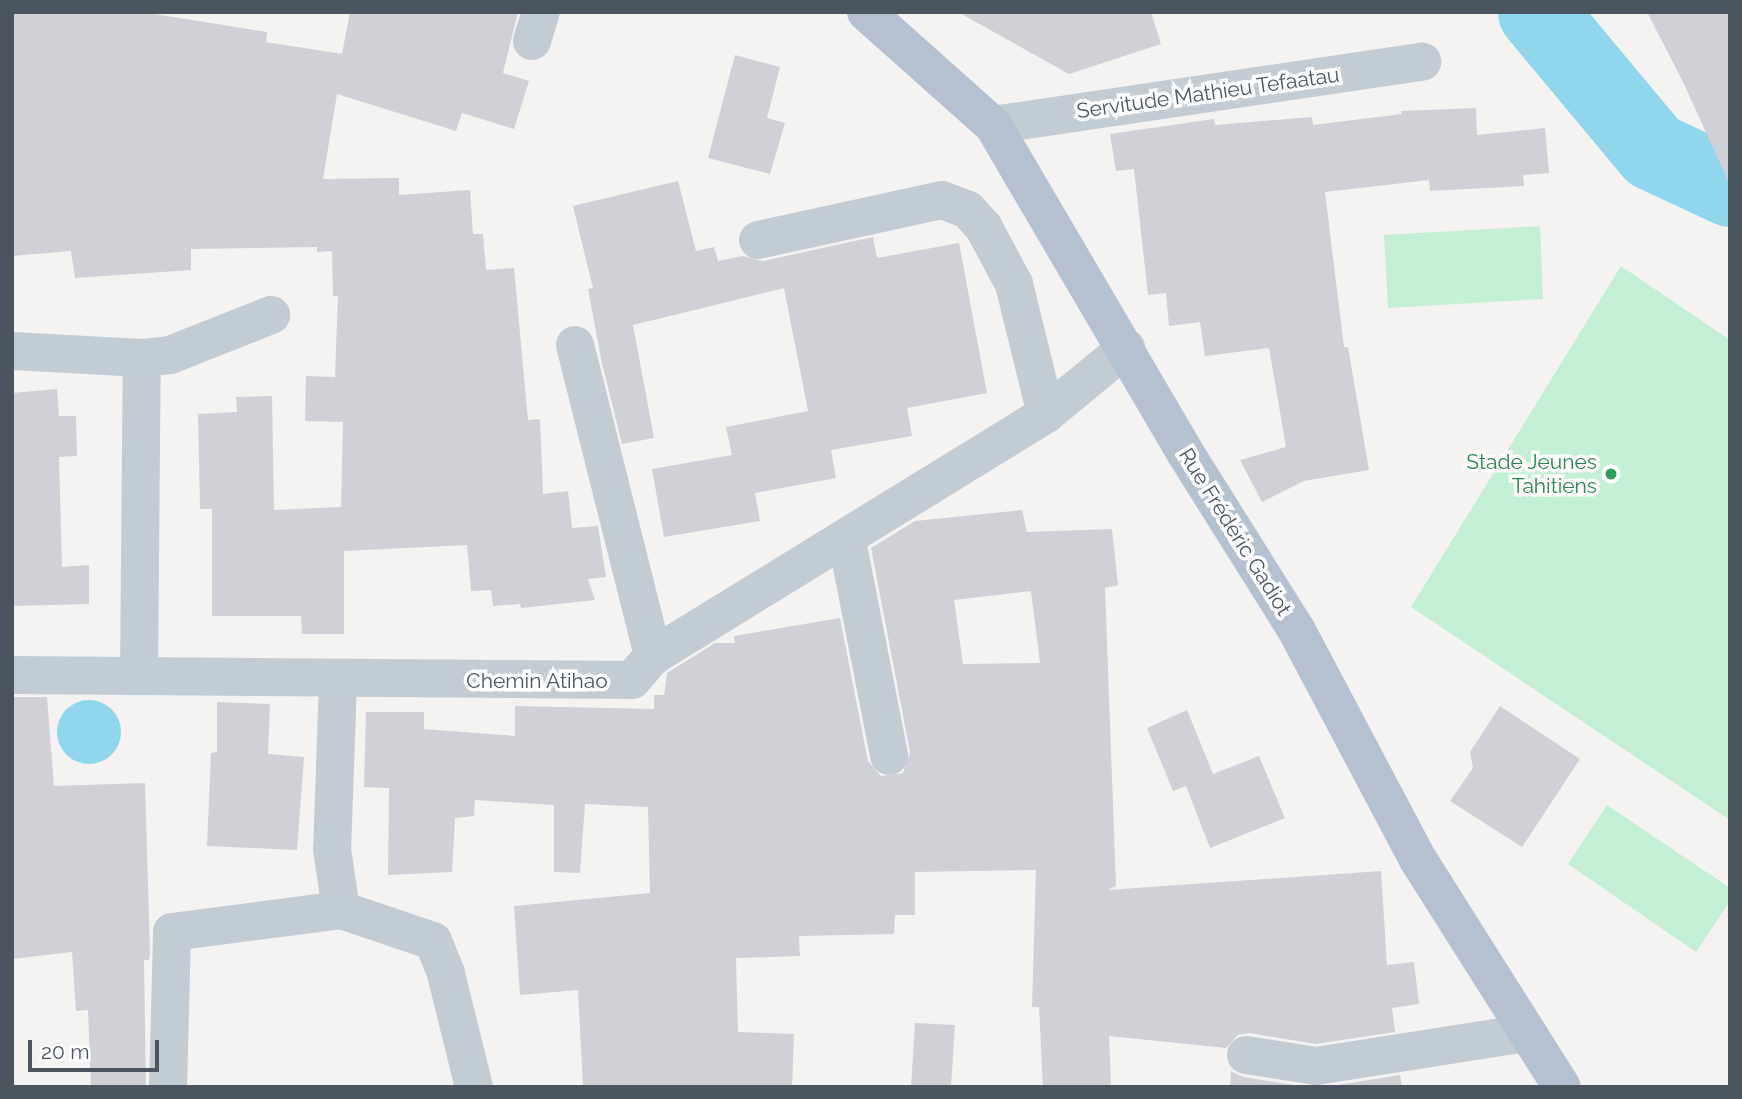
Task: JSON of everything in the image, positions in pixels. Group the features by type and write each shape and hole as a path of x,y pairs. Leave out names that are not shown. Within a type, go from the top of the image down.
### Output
{"main road":[{"name":"Rue Frédéric Gadiot","path":"866,12 993,125 1297,631 1419,861 1562,1087"}],"street":[{"name":"Servitude Mathieu Tefaatau","path":"993,125 1422,62"},
{"path":"758,240 942,200 968,210 985,228 1014,284 1046,414"},
{"path":"12,351 142,358 170,355 271,315"},
{"path":"575,345 653,656"},
{"name":"Chemin Atihao","path":"12,675 338,681 632,680 653,656 847,541 1046,414 1126,348"},
{"path":"139,676 142,358"},
{"path":"847,541 890,756"},
{"path":"338,681 332,849 341,910"},
{"path":"168,1087 167,1036 172,932 341,910 433,942 446,974 474,1087"},
{"path":"1246,1055 1316,1066 1526,1033"}],"green space":[{"path":"1540,226 1543,299 1388,308 1384,235"},
{"name":"Stade Jeunes Tahitiens","path":"1621,266 1730,340 1730,820 1411,607"},
{"path":"1607,805 1730,888 1730,901 1696,952 1568,864"}],"water":[{"path":"89,700 101,702 112,709 119,720 119,744 112,755 101,762 89,764 77,762 66,755 59,744 57,732 59,720 66,709 77,702"}],"building":[{"path":"12,12 142,12 267,32 266,42 342,54 350,12 518,12 503,73 529,81 514,129 462,113 456,131 337,94 323,179 399,178 399,195 470,190 473,234 483,234 486,270 514,268 528,420 540,419 543,494 568,491 572,528 598,526 606,577 588,579 595,600 521,608 520,604 493,606 491,590 471,591 467,545 344,551 344,634 302,634 301,616 212,616 212,509 200,509 198,414 237,412 236,397 272,396 274,510 341,507 343,422 305,421 306,376 335,377 338,296 333,296 332,251 317,252 317,247 191,249 191,270 75,278 71,251 12,256"},
{"path":"958,12 1151,12 1161,44 1069,74"},
{"path":"1647,12 1730,12 1730,185 1683,82"},
{"path":"735,55 780,67 767,118 785,123 770,174 708,158"},
{"path":"1476,108 1477,135 1545,128 1549,173 1523,175 1524,186 1430,191 1429,180 1325,192 1344,347 1348,347 1369,470 1304,481 1262,502 1240,460 1286,447 1269,348 1205,356 1200,322 1169,326 1166,293 1148,295 1134,169 1116,171 1110,134 1214,119 1215,125 1312,117 1313,125 1402,114 1401,111"},
{"path":"678,181 696,251 714,247 718,261 743,256 763,261 873,237 877,258 959,243 987,393 907,408 912,436 831,450 836,478 755,493 760,521 664,537 652,469 732,455 726,427 808,411 784,288 633,325 654,438 622,444 601,359 588,289 593,288 573,206"},
{"path":"57,389 59,416 76,416 77,456 59,457 62,567 89,565 89,604 12,606 12,393"},
{"path":"1022,510 1027,532 1112,529 1118,585 1105,588 1116,886 1107,890 1381,871 1387,965 1414,962 1419,1004 1392,1008 1395,1032 1316,1044 1249,1033 1238,1035 1226,1048 1109,1036 1111,1087 1043,1087 1039,1007 1032,1007 1036,870 915,872 915,915 895,915 894,934 799,936 800,956 736,958 738,1032 794,1034 792,1087 583,1087 578,990 520,995 514,906 650,893 648,807 585,804 580,873 554,872 554,805 475,800 474,816 455,818 452,872 388,875 389,788 364,787 366,712 424,712 424,729 515,736 515,706 654,709 654,695 664,695 667,673 715,643 735,643 734,636 840,618 868,761 881,776 903,773 910,752 871,548 915,521","holes":["1031,591 1040,663 963,664 954,600"]},
{"path":"12,697 47,697 54,786 145,783 150,953 149,960 144,960 146,1087 91,1087 88,1010 76,1011 72,952 12,959"},
{"path":"217,702 270,704 268,754 304,757 297,850 207,846 211,753 217,752"},
{"path":"1500,706 1580,759 1522,847 1450,801 1473,768 1470,752"},
{"path":"1187,710 1213,774 1259,756 1285,818 1210,848 1186,786 1173,791 1147,728"},
{"path":"915,1023 955,1025 951,1087 911,1087"},
{"path":"1231,1071 1243,1077 1307,1087 1230,1087"},
{"path":"1400,1075 1402,1087 1325,1087"}],"waterway":[{"path":"1537,12 1653,151 1730,187"}],"place":[{"name":"Stade Jeunes Tahitiens","path":"1611,474"}]}
